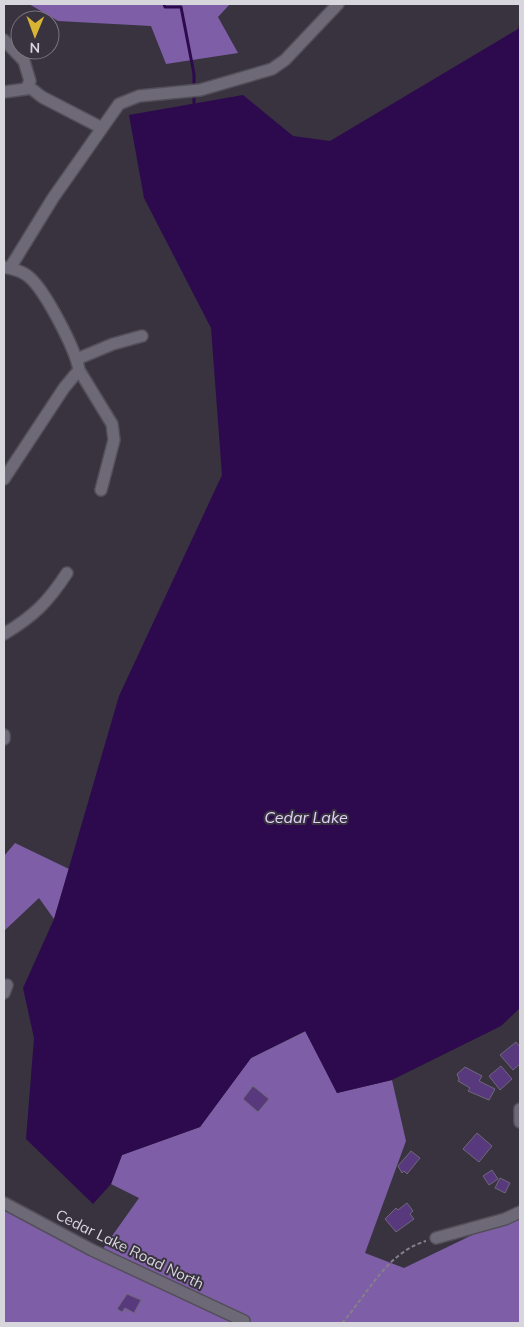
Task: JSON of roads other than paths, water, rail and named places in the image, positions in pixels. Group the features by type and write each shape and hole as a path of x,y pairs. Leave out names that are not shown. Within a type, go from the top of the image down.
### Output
{"street":[{"path":"101,490 114,440 112,424 78,364 68,339 39,289 29,276 7,268 119,104 129,99 159,93 195,90 272,69 285,60 338,4"},
{"path":"4,40 24,61 30,81 26,89 4,92"},
{"path":"28,86 42,96 102,128"},
{"path":"6,473 64,388 78,364 113,344 142,336"},
{"path":"4,634 30,618 51,598 67,573"},
{"path":"4,734 4,740"},
{"path":"520,1109 520,1122"},
{"name":"Cedar Lake Road North","path":"4,1203 92,1250 244,1320"},
{"path":"436,1238 504,1219 520,1212"}],"water":[{"name":"Cedar Lake","path":"520,22 520,1008 501,1026 392,1080 337,1093 305,1031 251,1058 200,1127 122,1155 111,1184 93,1204 26,1139 34,1038 23,988 54,919 119,696 222,475 211,328 144,198 129,115 243,95 293,136 330,141 518,29"}],"waterway":[{"path":"164,4 165,7 181,7 194,74 194,87"},
{"path":"194,93 194,103"}]}
